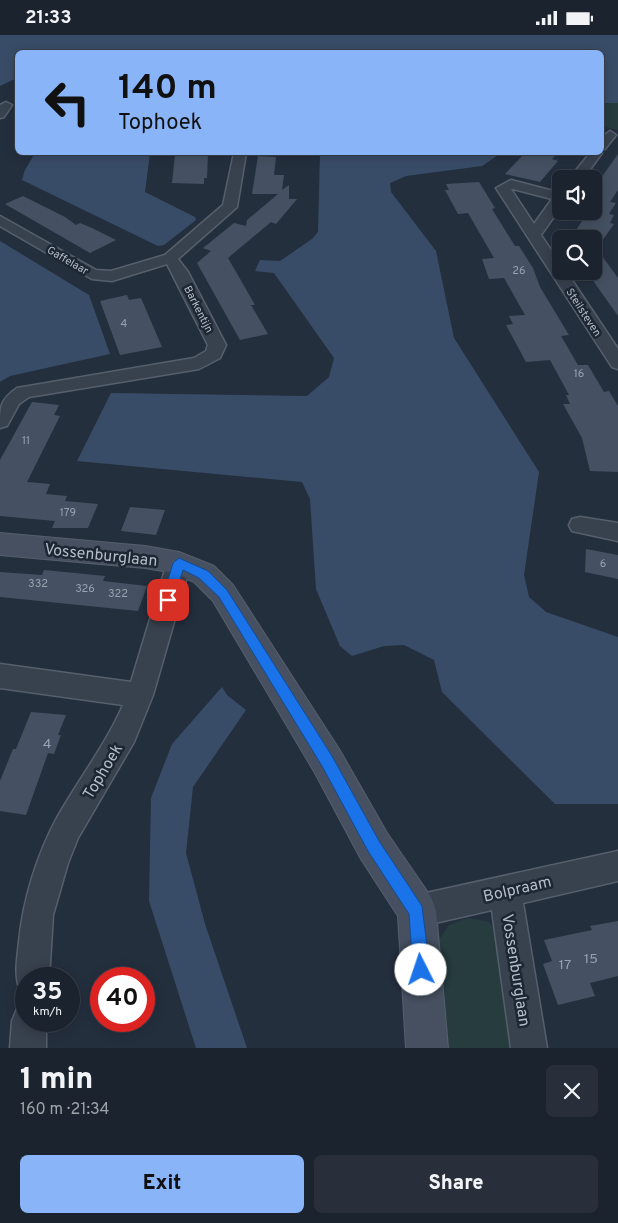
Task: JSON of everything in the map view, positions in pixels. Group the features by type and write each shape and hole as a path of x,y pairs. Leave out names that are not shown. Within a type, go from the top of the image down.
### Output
{"street":[{"path":"604,142 610,135"},
{"path":"170,258 230,207 240,155"},
{"path":"583,170 594,155"},
{"name":"Steilsteven","path":"552,195 511,184 503,188 618,363"},
{"name":"Steilsteven","path":"534,235 552,210"},
{"name":"Gaffelaar","path":"0,220 92,274 112,276 170,258"},
{"name":"Barkentijn","path":"0,421 12,400 24,392 199,363 214,354 217,345 180,272 170,258"},
{"path":"580,525 618,532"},
{"name":"Vossenburglaan","path":"0,544 145,557 179,563 204,574 223,593 327,761 374,846 417,911 427,1048"},
{"name":"Tophoek","path":"33,967 37,915 53,863 68,828 124,733 140,695 179,563"},
{"path":"0,676 140,695"},
{"name":"Bolpraam","path":"417,911 618,865"},
{"name":"Vossenburglaan","path":"505,891 529,1048"},
{"path":"28,1048 29,1032"}],"green space":[{"path":"604,103 618,103 618,130 604,127"},
{"path":"468,918 489,922 502,941 517,1048 444,1048 438,941 449,925"}],"water":[{"path":"0,35 618,35 618,103 604,103 604,50 15,50 15,79 0,86"},
{"path":"34,155 150,155 145,192 195,217 196,220 164,245 158,246 22,180 25,170"},
{"path":"320,155 498,155 482,166 406,176 390,183 391,192 436,251 454,338 539,472 524,575 529,597 546,612 618,637 618,804 555,804 442,692 434,660 404,645 384,646 352,656 340,646 316,589 310,499 302,482 77,461 111,393 307,396 329,377 334,358 274,273 255,271 260,260 280,261 312,239 318,232"},
{"path":"0,241 89,295 110,354 10,376 0,382"},
{"path":"222,687 227,695 246,710 193,787 186,853 205,924 247,1048 196,1048 149,901 151,798 172,744"}],"building":[{"path":"618,154 618,190 610,202 616,203 609,214 614,215 610,223 614,224 602,241 602,230 576,230 583,220 602,220 602,177"},
{"path":"175,155 208,155 207,178 204,178 204,184 172,183"},
{"path":"523,155 556,155 552,159 558,161 540,182 505,174"},
{"path":"258,156 276,157 274,175 284,175 282,190 289,185 289,199 297,199 276,224 271,222 228,258 255,305 251,305 268,334 240,340 197,263 211,251 203,248 234,223 246,226 247,220 278,194 252,194"},
{"path":"479,182 495,208 492,209 515,246 519,246 533,268 540,287 569,335 561,336 578,365 588,365 604,392 609,391 618,406 618,472 590,471 582,438 563,404 570,404 566,395 569,395 550,360 526,362 506,325 513,324 509,316 525,315 504,278 489,279 482,259 494,258 468,213 458,214 445,190 449,190 446,184"},
{"path":"23,196 65,217 76,225 80,223 116,240 90,253 5,204"},
{"path":"602,256 618,278 618,316 594,280 602,280"},
{"path":"127,295 129,300 141,298 162,347 120,355 100,301"},
{"path":"32,402 59,405 54,415 60,416 27,482 50,484 46,494 67,496 65,501 98,504 88,528 52,528 55,521 0,516 0,460"},
{"path":"130,507 165,510 156,535 121,531"},
{"path":"586,549 618,555 618,579 585,572"},
{"path":"44,570 105,576 103,581 147,586 138,611 0,597 0,572 42,575"},
{"path":"31,712 66,715 58,735 61,735 54,754 48,753 26,815 0,811 0,781"},
{"path":"618,921 618,976 590,983 595,996 558,1005 543,964 552,961 544,940 592,930 590,926"}],"route":[{"path":"168,600 179,563 204,574 223,593 327,761 374,846 417,911 421,970"}]}
